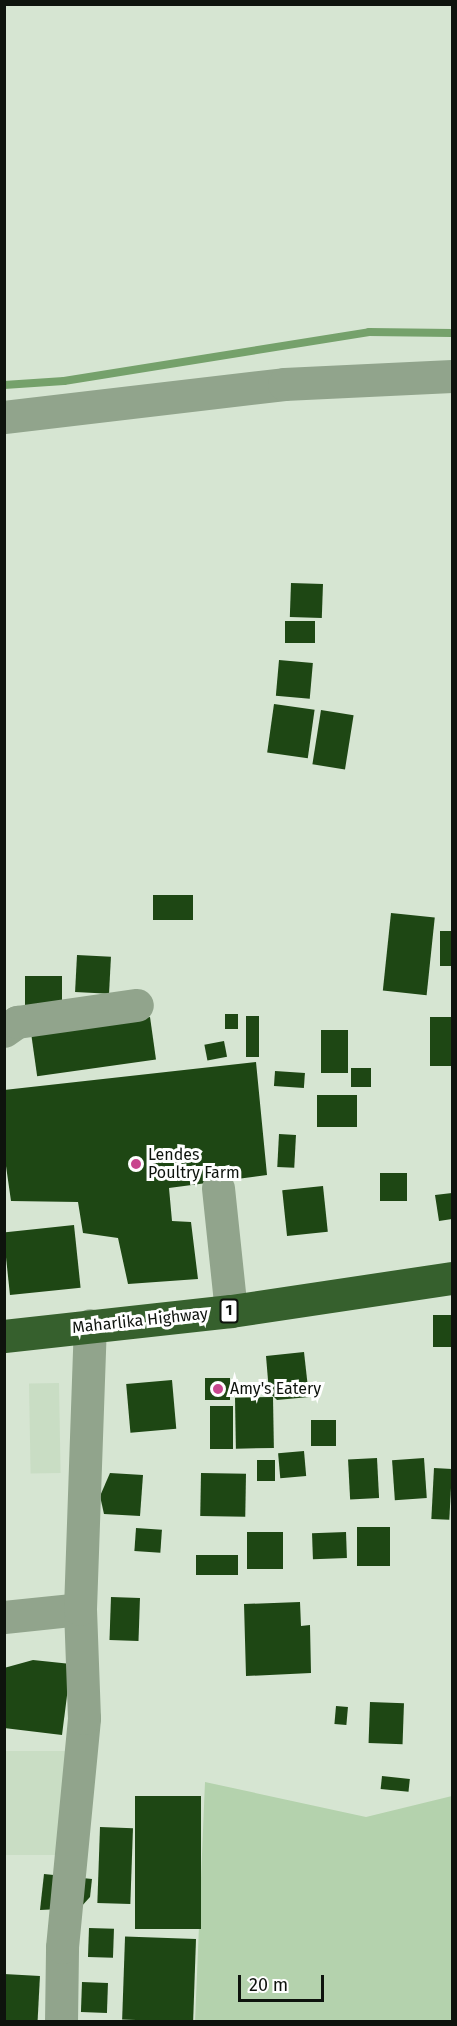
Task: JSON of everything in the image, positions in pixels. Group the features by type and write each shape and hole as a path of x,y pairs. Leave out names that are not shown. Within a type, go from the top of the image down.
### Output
{"highway":[{"name":"Maharlika Highway","path":"4,1336 231,1311 453,1278"}],"street":[{"path":"4,417 284,384 453,376"},
{"path":"4,1031 17,1022 137,1005"},
{"path":"218,1188 231,1311"},
{"path":"61,2022 62,1947 84,1718 80,1609 90,1325"},
{"path":"4,1617 80,1609"}],"shaded area":[{"path":"59,1383 61,1473 31,1474 29,1384"},
{"path":"4,1751 65,1751 65,1855 4,1855"},
{"path":"205,1782 366,1817 452,1796 452,2021 195,2022"}],"building":[{"path":"291,583 323,584 322,618 290,617"},
{"path":"285,621 315,621 315,643 285,643"},
{"path":"279,660 313,663 310,699 276,696"},
{"path":"274,704 315,710 308,758 267,753"},
{"path":"321,710 354,715 345,769 312,764"},
{"path":"153,895 193,895 193,920 153,920"},
{"path":"391,913 435,918 427,995 383,991"},
{"path":"440,931 452,931 452,966 440,966"},
{"path":"77,955 111,957 109,994 75,992"},
{"path":"25,976 62,976 62,1012 25,1012"},
{"path":"225,1014 238,1014 238,1029 225,1029"},
{"path":"246,1016 259,1016 259,1057 246,1057"},
{"path":"150,1017 156,1060 37,1076 31,1034"},
{"path":"430,1017 452,1017 452,1066 430,1066"},
{"path":"321,1030 348,1030 348,1073 321,1073"},
{"path":"224,1041 227,1057 207,1061 204,1045"},
{"name":"Lendes Poultry Farm","path":"256,1062 267,1175 169,1188 172,1221 191,1222 198,1279 128,1284 118,1238 83,1233 78,1202 11,1201 4,1152 4,1090"},
{"path":"351,1068 371,1068 371,1087 351,1087"},
{"path":"275,1071 305,1073 304,1088 274,1086"},
{"path":"317,1095 357,1095 357,1127 317,1127"},
{"path":"279,1134 296,1135 294,1168 277,1167"},
{"path":"380,1173 407,1173 407,1201 380,1201"},
{"path":"323,1186 328,1232 287,1236 282,1190"},
{"path":"452,1193 452,1219 439,1221 435,1195"},
{"path":"74,1225 81,1288 10,1295 4,1232"},
{"path":"433,1315 452,1315 452,1347 433,1347"},
{"path":"304,1352 309,1397 277,1400 269,1392 266,1356"},
{"name":"Amy's Eatery","path":"205,1378 230,1378 230,1400 205,1400"},
{"path":"172,1380 176,1429 130,1433 126,1384"},
{"path":"273,1397 274,1448 236,1449 235,1398"},
{"path":"210,1406 233,1406 233,1449 210,1449"},
{"path":"311,1420 336,1420 336,1446 311,1446"},
{"path":"304,1451 306,1476 280,1478 278,1453"},
{"path":"377,1458 379,1498 350,1499 348,1460"},
{"path":"424,1458 427,1498 395,1500 392,1460"},
{"path":"257,1460 275,1460 275,1481 257,1481"},
{"path":"434,1468 452,1469 449,1520 431,1519"},
{"path":"110,1473 143,1475 140,1516 104,1514 100,1496"},
{"path":"201,1473 246,1474 245,1517 200,1516"},
{"path":"357,1527 390,1527 390,1566 357,1566"},
{"path":"136,1528 162,1530 160,1553 134,1551"},
{"path":"247,1532 283,1532 283,1569 247,1569"},
{"path":"346,1532 347,1558 313,1559 312,1533"},
{"path":"196,1555 238,1555 238,1575 196,1575"},
{"path":"111,1597 140,1598 138,1641 109,1640"},
{"path":"300,1602 301,1626 310,1625 311,1673 246,1676 244,1604"},
{"path":"33,1660 71,1664 62,1735 4,1728 4,1668"},
{"path":"370,1702 404,1703 403,1744 369,1743"},
{"path":"336,1706 348,1707 346,1725 334,1724"},
{"path":"382,1776 410,1779 408,1792 381,1789"},
{"path":"135,1796 201,1796 201,1929 135,1929"},
{"path":"100,1827 133,1828 130,1904 97,1903"},
{"path":"44,1874 92,1879 90,1897 80,1908 40,1910"},
{"path":"89,1928 114,1929 113,1958 88,1957"},
{"path":"125,1937 196,1939 193,2022 122,2019"},
{"path":"4,1974 40,1976 38,2022 4,2022"},
{"path":"82,1982 108,1983 107,2013 81,2012"}],"waterway":[{"path":"4,385 64,381 369,332 452,333"}],"place":[{"name":"Lendes Poultry Farm","path":"136,1164"},
{"name":"Amy's Eatery","path":"218,1389"}]}
